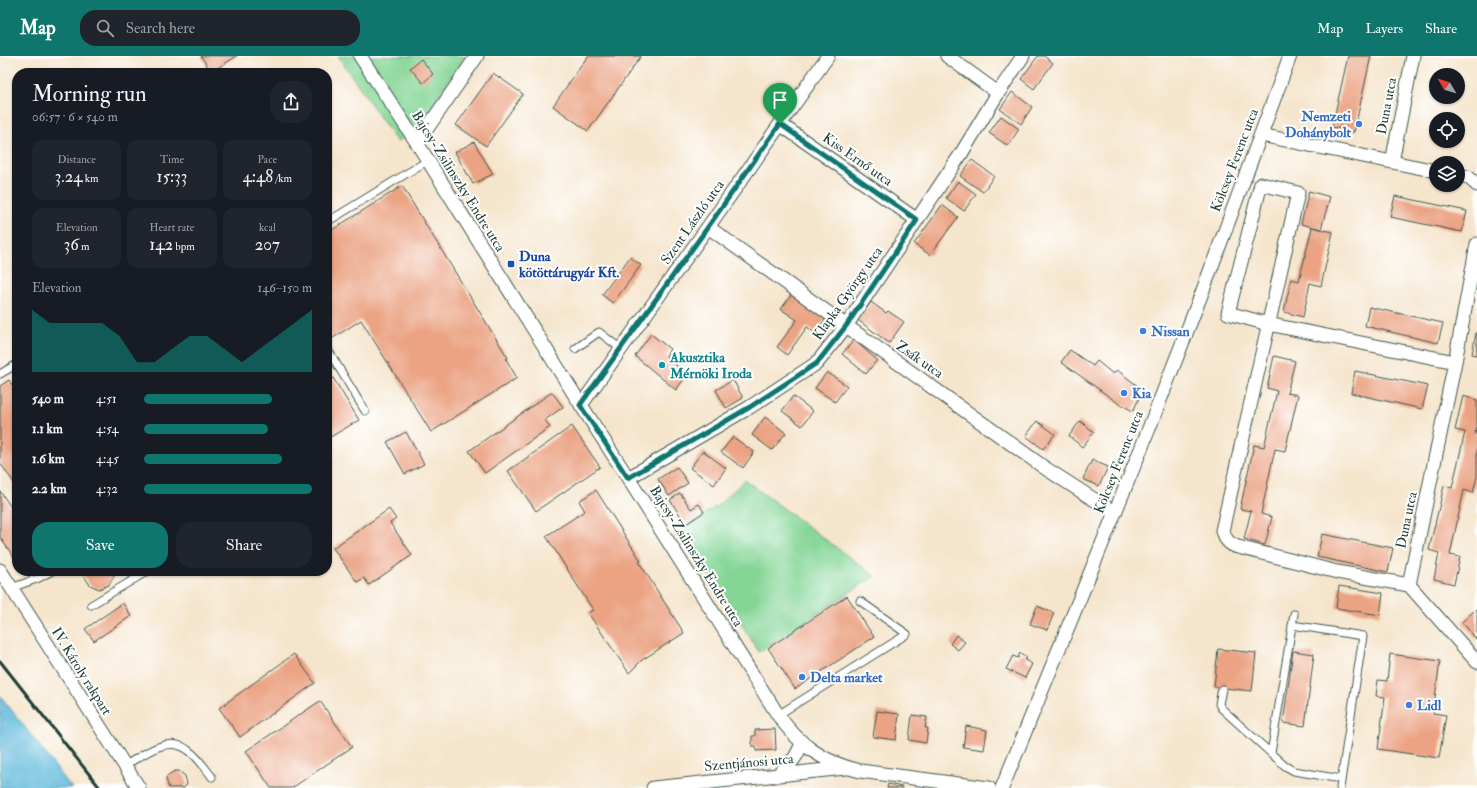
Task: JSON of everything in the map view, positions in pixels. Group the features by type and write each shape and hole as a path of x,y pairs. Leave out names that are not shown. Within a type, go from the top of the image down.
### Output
{"street":[{"name":"Bajcsy-Zsilinszky Endre utca","path":"360,56 417,143 580,405 778,715 792,733 818,755 847,768 989,788"},
{"path":"417,143 477,56"},
{"name":"Szent László utca","path":"580,405 708,227 828,56"},
{"path":"946,56 998,93"},
{"name":"Klapka György utca","path":"628,478 750,407 817,363 846,326 961,154 998,93 1023,56"},
{"name":"Kölcsey Ferenc utca","path":"1002,788 1141,449 1203,290 1290,56"},
{"name":"Duna utca","path":"1392,162 1413,56"},
{"name":"Kiss Ernő utca","path":"780,124 917,220"},
{"path":"1261,135 1429,170"},
{"path":"1465,176 1468,177 1477,185"},
{"path":"1455,362 1268,324 1228,312 1261,184 1298,193 1268,324 1222,531 1224,538 1229,544 1238,547 1337,572 1409,585 1477,662"},
{"name":"Zsák utca","path":"708,227 1045,468 1115,513"},
{"name":"Duna utca","path":"1409,585 1455,362 1477,244"},
{"name":"IV. Károly rakpart","path":"0,570 139,788"},
{"path":"776,776 798,755 802,743"},
{"name":"Szentjánosi utca","path":"653,788 847,768"}],"lane":[{"path":"332,219 427,161"},
{"path":"575,349 599,332 621,349"},
{"path":"332,356 365,411"},
{"path":"0,374 12,367"},
{"path":"11,588 43,576"},
{"path":"91,605 140,576"},
{"path":"778,715 907,634 860,601"},
{"path":"1271,753 1294,614"},
{"path":"1292,625 1363,636 1340,788"},
{"path":"1222,689 1219,704 1221,708 1286,766 1294,771 1341,779"},
{"path":"124,766 159,746 170,744 187,748 195,755 212,778"}],"green space":[{"path":"338,56 465,56 416,130 397,142"},
{"path":"745,480 875,576 759,652 682,529 717,506"}],"water":[{"path":"0,695 72,788 0,788"}],"building":[{"path":"201,56 237,56 218,68 208,68"},
{"path":"588,56 641,56 588,131 553,106"},
{"path":"1038,56 1044,56 1053,63 1034,89 1021,79"},
{"path":"1348,56 1371,56 1354,132 1332,127"},
{"path":"421,59 433,74 423,83 410,68"},
{"path":"493,73 523,94 486,146 456,125"},
{"path":"1012,92 1032,107 1021,124 1000,109"},
{"path":"1001,116 1019,129 1008,146 989,133"},
{"path":"474,142 493,174 473,184 455,152"},
{"path":"972,160 994,176 983,192 960,176"},
{"path":"958,181 976,194 964,211 946,198"},
{"path":"402,186 508,358 506,359 517,378 431,432 361,320 333,338 332,336 332,230"},
{"path":"1309,191 1330,197 1321,229 1301,224"},
{"path":"1395,196 1467,211 1462,232 1390,217"},
{"path":"942,205 958,217 930,255 914,244"},
{"path":"1312,227 1333,232 1321,286 1310,283 1303,317 1284,312 1291,279 1299,281"},
{"path":"630,257 641,265 613,303 602,295"},
{"path":"793,293 826,318 815,333 807,327 787,355 777,347 797,320 781,309"},
{"path":"871,302 886,313 888,311 904,322 889,343 858,320"},
{"path":"1369,307 1443,323 1438,343 1365,326"},
{"path":"1477,333 1477,355 1472,354"},
{"name":"Akusztika Mérnöki Iroda","path":"651,334 670,349 666,356 687,375 676,390 635,356"},
{"path":"854,340 877,360 866,374 842,354"},
{"path":"1070,350 1093,366 1097,361 1113,374 1117,370 1143,390 1133,411 1118,403 1061,362"},
{"path":"1274,356 1295,361 1287,393 1298,395 1285,451 1275,449 1261,514 1272,517 1265,545 1244,539 1251,511 1240,509 1254,445 1264,447 1277,391 1267,388"},
{"path":"1355,371 1428,386 1422,409 1351,393"},
{"path":"827,372 847,386 835,402 815,388"},
{"path":"332,376 359,420 332,436"},
{"path":"9,380 12,385 12,480 0,463 0,386"},
{"path":"733,380 743,398 726,408 716,390"},
{"path":"552,392 563,407 545,420 550,427 485,473 469,451"},
{"path":"793,396 813,411 802,426 782,411"},
{"path":"1463,396 1477,400 1477,425 1475,434 1477,435 1477,476 1473,493 1464,490 1450,555 1460,557 1454,584 1434,579 1439,553 1429,550 1444,486 1452,488 1465,432 1455,430"},
{"path":"765,417 786,433 772,450 752,435"},
{"path":"1037,421 1055,434 1043,449 1026,436"},
{"path":"1080,421 1094,432 1082,447 1069,436"},
{"path":"572,426 600,467 536,511 508,471"},
{"path":"406,432 424,464 405,474 387,442"},
{"path":"733,437 754,452 743,468 721,452"},
{"path":"703,451 726,468 714,485 690,468"},
{"path":"1092,460 1108,467 1099,486 1083,479"},
{"path":"677,467 688,483 669,496 658,479"},
{"path":"596,490 684,633 642,660 629,673 588,613 593,610 546,536 585,511 579,501"},
{"path":"0,491 12,509 12,555 0,537"},
{"path":"680,493 691,509 699,504 704,512 686,524 670,500"},
{"path":"389,509 396,519 390,523 412,555 369,585 364,578 357,582 333,548"},
{"path":"1322,534 1393,548 1388,572 1317,557"},
{"path":"84,576 114,576 109,585 99,589 90,585"},
{"path":"1339,586 1383,593 1380,615 1336,608"},
{"path":"847,596 874,637 795,689 768,648"},
{"path":"123,603 131,616 94,641 85,629"},
{"path":"1037,606 1054,613 1047,630 1030,624"},
{"path":"1476,609 1477,610 1477,640 1462,622"},
{"path":"956,635 965,642 958,650 950,644"},
{"path":"1218,649 1256,653 1252,691 1214,687"},
{"path":"1293,651 1314,654 1305,726 1283,723"},
{"path":"1020,653 1027,657 1025,660 1032,664 1025,678 1006,669 1013,656 1018,658"},
{"path":"294,654 315,683 240,737 219,708"},
{"name":"Lidl","path":"1390,654 1440,661 1433,713 1446,715 1439,758 1378,749 1385,697 1376,696 1378,680 1387,681"},
{"path":"320,701 352,747 292,788 271,788 246,751"},
{"path":"877,711 899,714 896,740 873,737"},
{"path":"912,715 927,717 925,728 928,728 926,743 909,740"},
{"path":"966,726 987,730 984,750 963,747"},
{"path":"775,729 776,750 756,751 756,746 752,746 752,736 755,736 755,730"},
{"path":"175,771 179,771 185,776 187,784 184,788 169,788 166,778"},
{"path":"888,784 902,787 902,788 887,788"}],"railway":[{"path":"0,661 100,788"}],"place":[{"name":"Nemzeti Dohánybolt","path":"1359,124"},
{"name":"Duna kötöttárugyár Kft.","path":"511,264"},
{"name":"Nissan","path":"1143,331"},
{"name":"Akusztika Mérnöki Iroda","path":"662,365"},
{"name":"Kia","path":"1124,393"},
{"name":"Delta market","path":"802,677"},
{"name":"Lidl","path":"1409,705"}],"route":[{"path":"780,124 917,220 846,326 817,363 750,407 628,478 580,405 780,124"}]}
